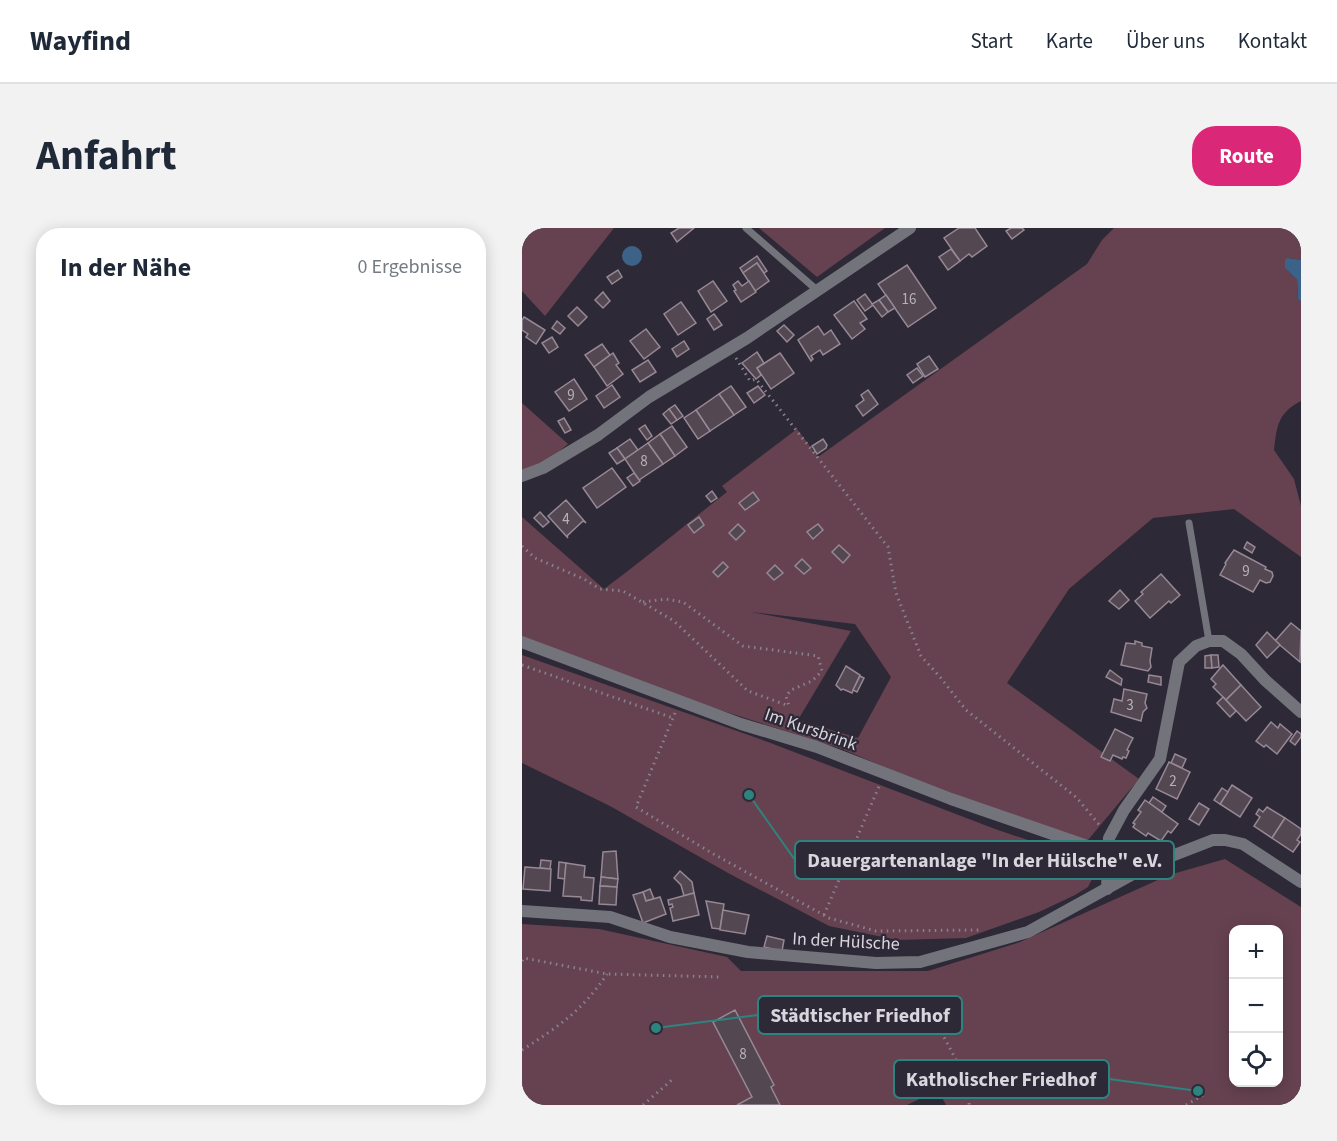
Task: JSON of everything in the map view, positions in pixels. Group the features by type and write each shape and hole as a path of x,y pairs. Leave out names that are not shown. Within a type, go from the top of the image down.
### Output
{"street":[{"path":"522,476 543,468 598,435 649,397 730,348 910,228"},
{"name":"Im Kursbrink","path":"522,642 741,724 817,747 885,774 1090,847 1109,842"},
{"path":"1107,889 1109,842 1124,810 1160,759 1179,662 1196,646 1209,642 1223,642 1241,654 1265,680 1301,712"},
{"name":"In der Hülsche","path":"522,910 610,917 670,937 748,952 876,963 920,962 1028,932 1152,864 1213,840 1243,844 1301,882"},
{"path":"1109,842 1133,861 1152,864"}],"lane":[{"path":"746,228 818,291"},
{"path":"1189,523 1209,642"}],"path":[{"path":"730,348 750,381 756,379 888,547 896,593 921,656 966,710 1077,798 1109,842"},
{"path":"522,546 535,558 584,579 600,589 623,591 641,603 674,621 748,691 789,706 786,696 791,690 812,681 822,671 818,656 743,646 683,602 666,599 641,603"},
{"path":"522,665 673,718"},
{"path":"680,701 636,807 710,852 824,915 876,931 964,932 988,929"},
{"path":"824,915 885,774"},
{"path":"523,958 607,974 721,977"},
{"path":"522,1050 562,1024 594,994 607,974"},
{"path":"930,1011 970,1086 969,1105"},
{"path":"643,1105 673,1078"},
{"path":"1186,1105 1203,1095"}],"shaded area":[{"path":"522,228 614,228 545,316 522,291"},
{"path":"759,228 885,228 817,277"},
{"path":"1114,228 1301,228 1301,260 1288,258 1285,268 1297,280 1298,299 1301,302 1301,401 1283,415 1276,433 1274,450 1294,479 1301,506 1301,557 1234,509 1153,518 1069,589 1007,683 1139,779 1088,840 1009,820 842,749 667,693 522,636 522,517 604,589 727,492 722,486 797,429 818,457 1087,264 1102,240","holes":["751,612 855,624 891,677 858,738 798,720 851,631"]},
{"path":"522,403 568,444 522,482"},
{"path":"522,655 768,742 995,829 1088,860 1094,875 1088,887 1075,895 1039,912 966,938 897,940 829,926 728,873 610,806 522,763"},
{"path":"1225,859 1301,907 1301,1105 946,1105 938,1090 907,1105 522,1105 522,924 599,929 727,957 741,971 928,971 1020,942 1169,875"}],"water":[{"path":"632,246 639,249 642,256 639,263 632,266 625,263 622,256 625,249"},
{"path":"1288,258 1301,260 1301,302 1298,299 1297,280 1285,268 1285,260"}],"building":[{"path":"679,228 694,228 677,242 671,233"},
{"path":"959,228 975,228 987,246 972,257 969,254 960,261 944,238"},
{"path":"1011,228 1024,230 1012,239 1006,231"},
{"path":"951,249 960,261 948,270 939,257"},
{"path":"757,256 767,271 764,273 757,263 743,273 740,268"},
{"path":"757,263 769,281 755,291 743,273"},
{"path":"907,265 936,308 908,327 878,284"},
{"path":"618,270 622,277 612,284 607,277"},
{"path":"713,281 727,301 711,312 698,291"},
{"path":"738,281 742,286 749,281 756,292 741,302 733,285"},
{"path":"603,292 610,301 603,308 595,300"},
{"path":"865,294 873,305 865,311 857,300"},
{"path":"886,295 895,308 888,312 879,300"},
{"path":"879,300 888,312 882,317 872,304"},
{"path":"854,301 867,319 860,323 865,329 852,339 834,315"},
{"path":"681,302 696,323 678,335 664,314"},
{"path":"577,307 587,317 578,326 568,316"},
{"path":"714,314 722,325 714,330 707,319"},
{"path":"524,317 545,330 536,344 526,337 528,334 522,330"},
{"path":"557,321 565,328 560,334 552,328"},
{"path":"784,325 794,335 787,342 777,331"},
{"path":"818,326 824,335 831,330 840,344 823,355 820,350 811,356 813,359 811,361 798,340"},
{"path":"646,329 660,347 644,359 630,341"},
{"path":"552,337 558,347 549,353 542,343"},
{"path":"684,341 689,349 677,357 672,349"},
{"path":"602,344 610,355 594,367 585,355"},
{"path":"757,352 764,363 757,368 761,375 756,379 742,363"},
{"path":"613,353 619,363 616,365 623,374 607,386 594,367"},
{"path":"780,353 794,373 771,389 757,368"},
{"path":"929,356 938,369 925,377 917,364"},
{"path":"648,360 656,372 640,382 632,370"},
{"path":"917,368 923,376 913,383 907,375"},
{"path":"574,379 587,399 569,411 555,392"},
{"path":"612,385 620,397 604,408 596,396"},
{"path":"731,386 746,407 734,415 719,394"},
{"path":"758,386 765,395 754,403 747,393"},
{"path":"868,390 878,404 863,416 856,406 864,400 861,395"},
{"path":"719,394 734,415 710,431 696,410"},
{"path":"675,405 683,416 677,420 669,409"},
{"path":"669,409 677,420 671,424 663,414"},
{"path":"696,410 710,431 698,439 684,418"},
{"path":"564,418 571,430 565,433 558,421"},
{"path":"645,425 652,436 647,440 639,429"},
{"path":"672,426 687,447 675,456 660,434"},
{"path":"660,434 675,456 663,464 648,443"},
{"path":"630,439 638,450 625,459 617,448"},
{"path":"823,439 827,445 826,448 817,454 812,446"},
{"path":"648,443 663,464 639,480 625,459"},
{"path":"617,448 625,459 617,464 609,453"},
{"path":"612,468 626,487 597,508 583,488"},
{"path":"634,473 640,481 633,486 627,478"},
{"path":"712,491 717,498 711,502 706,496"},
{"path":"753,492 759,500 745,510 739,503"},
{"path":"566,500 586,523 583,521 567,536 568,538 548,516"},
{"path":"540,512 549,522 543,527 534,518"},
{"path":"699,517 704,525 694,533 688,525"},
{"path":"738,524 745,531 736,540 729,533"},
{"path":"818,524 823,530 813,539 807,532"},
{"path":"1247,542 1255,547 1252,553 1244,548"},
{"path":"839,545 850,555 843,563 832,552"},
{"path":"1234,550 1272,572 1270,582 1260,580 1253,592 1220,575"},
{"path":"802,559 811,568 804,574 795,566"},
{"path":"723,562 728,567 718,577 713,572"},
{"path":"775,565 783,573 774,580 767,573"},
{"path":"1161,574 1180,595 1171,603 1169,601 1150,618 1135,601 1143,594 1141,592"},
{"path":"1120,590 1129,600 1119,609 1109,601"},
{"path":"1291,623 1301,631 1300,662 1275,641"},
{"path":"1267,632 1280,645 1267,658 1256,645"},
{"path":"1135,641 1142,643 1142,646 1152,648 1151,667 1148,671 1121,665 1126,643 1135,644"},
{"path":"1211,655 1212,668 1205,668 1205,656"},
{"path":"1211,655 1218,655 1219,667 1212,668"},
{"path":"1223,665 1241,685 1226,700 1213,687 1216,684 1211,679"},
{"path":"846,666 860,675 852,693 841,690 836,685"},
{"path":"1110,670 1122,679 1121,685 1106,677"},
{"path":"1149,675 1161,677 1161,685 1148,682"},
{"path":"860,676 864,678 857,692 853,690"},
{"path":"1241,685 1261,707 1246,721 1226,700"},
{"path":"1124,689 1147,694 1145,703 1147,708 1143,712 1141,721 1111,712 1114,699 1122,701"},
{"path":"1223,697 1236,711 1230,717 1217,703"},
{"path":"1271,722 1278,728 1280,724 1292,734 1277,754 1266,745 1264,747 1256,741"},
{"path":"1115,729 1133,738 1126,758 1122,759 1113,755 1110,761 1101,757"},
{"path":"1297,731 1301,737 1295,745 1290,741"},
{"path":"1175,754 1186,759 1182,768 1171,763"},
{"path":"1169,762 1190,772 1177,799 1156,789"},
{"path":"1232,785 1252,798 1240,817 1220,804"},
{"path":"1222,788 1228,792 1220,804 1214,800"},
{"path":"1153,797 1166,806 1162,812 1149,803"},
{"path":"1145,800 1178,824 1171,833 1168,831 1161,841 1148,833 1146,836 1133,827 1135,824 1133,823 1141,812 1138,810"},
{"path":"1199,803 1209,809 1199,825 1189,819"},
{"path":"1267,807 1285,818 1272,838 1254,826 1260,817 1256,814 1259,809 1263,812"},
{"path":"1285,818 1301,829 1297,840 1300,842 1293,852 1272,838"},
{"path":"616,851 618,879 601,877 603,852"},
{"path":"541,860 551,861 550,869 540,868"},
{"path":"559,862 566,863 565,879 558,878"},
{"path":"566,863 585,866 584,877 594,878 592,901 581,900 581,897 563,896"},
{"path":"525,867 551,869 550,891 523,889"},
{"path":"680,871 692,882 694,893 684,896 681,885 674,878"},
{"path":"601,877 618,879 617,887 600,886"},
{"path":"600,886 617,887 616,905 599,904"},
{"path":"650,889 654,899 646,901 643,892"},
{"path":"643,892 646,901 660,897 666,914 643,923 633,895"},
{"path":"694,893 699,915 673,921 670,908 673,907 672,904 669,905 668,900"},
{"path":"706,901 724,904 720,929 712,928"},
{"path":"723,910 749,915 745,934 720,930"},
{"path":"767,936 784,940 782,951 764,947"},
{"path":"735,1010 774,1085 771,1087 780,1105 737,1105 752,1097 713,1022"}],"place":[{"name":"Dauergartenanlage \"In der Hülsche\" e.V.","path":"749,795"},
{"name":"Städtischer Friedhof","path":"656,1028"},
{"name":"Katholischer Friedhof","path":"1198,1091"}]}
